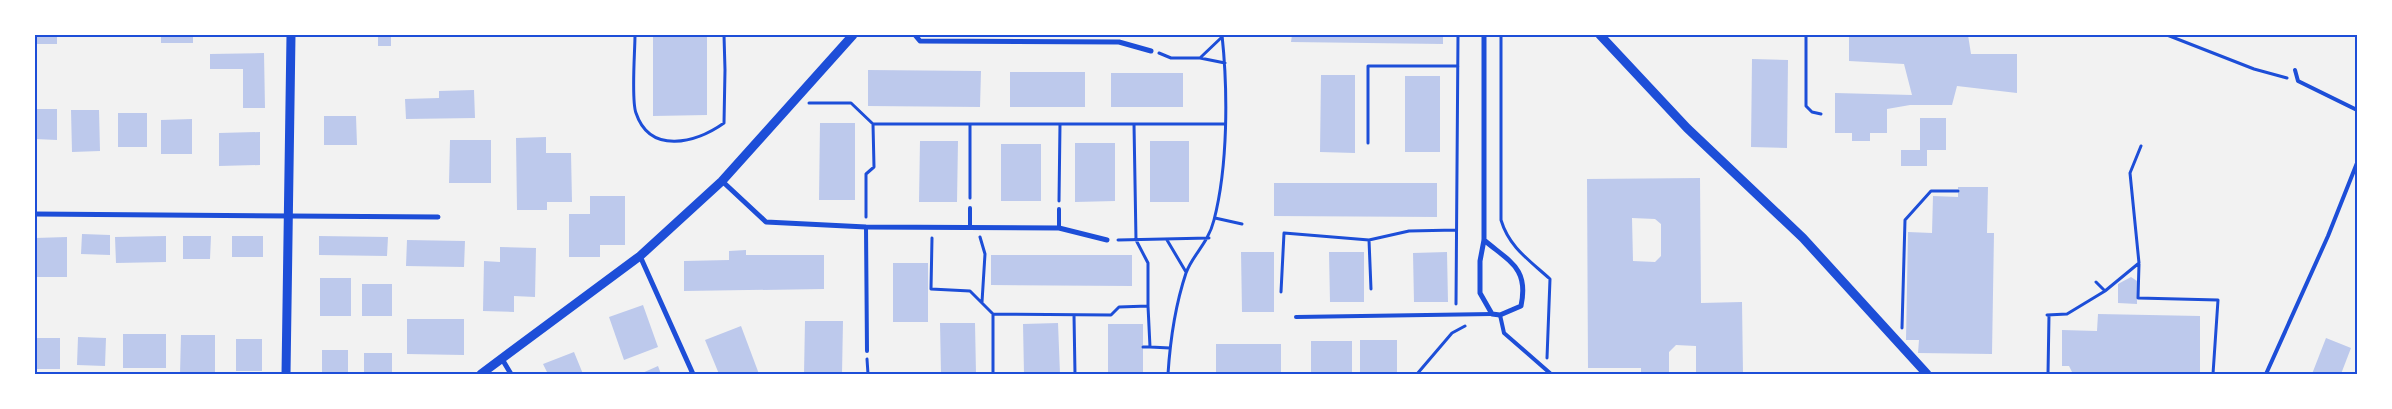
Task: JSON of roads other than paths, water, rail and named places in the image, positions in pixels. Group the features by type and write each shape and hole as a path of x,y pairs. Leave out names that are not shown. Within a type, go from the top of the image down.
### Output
{"street":[{"path":"286,374 291,35"},
{"path":"481,374 640,256 722,180 853,35"},
{"path":"915,35 920,40 1119,42 1152,51"},
{"path":"1484,35 1484,240 1480,261 1480,293 1492,314 1500,315 1520,306 1525,288 1519,270 1484,240"},
{"path":"1600,35 1687,128 1803,238 1927,374"},
{"path":"722,180 766,222 866,227 1059,228 1107,240"},
{"path":"35,214 438,217"},
{"path":"640,256 693,374"},
{"path":"502,358 511,374"}],"lane":[{"path":"2295,70 2298,81 2357,110"},
{"path":"2266,374 2328,236 2357,163"},
{"path":"970,208 970,228"},
{"path":"1059,209 1059,228"},
{"path":"866,227 867,351"},
{"path":"1296,317 1492,314"},
{"path":"1500,315 1504,332 1549,372"}]}
